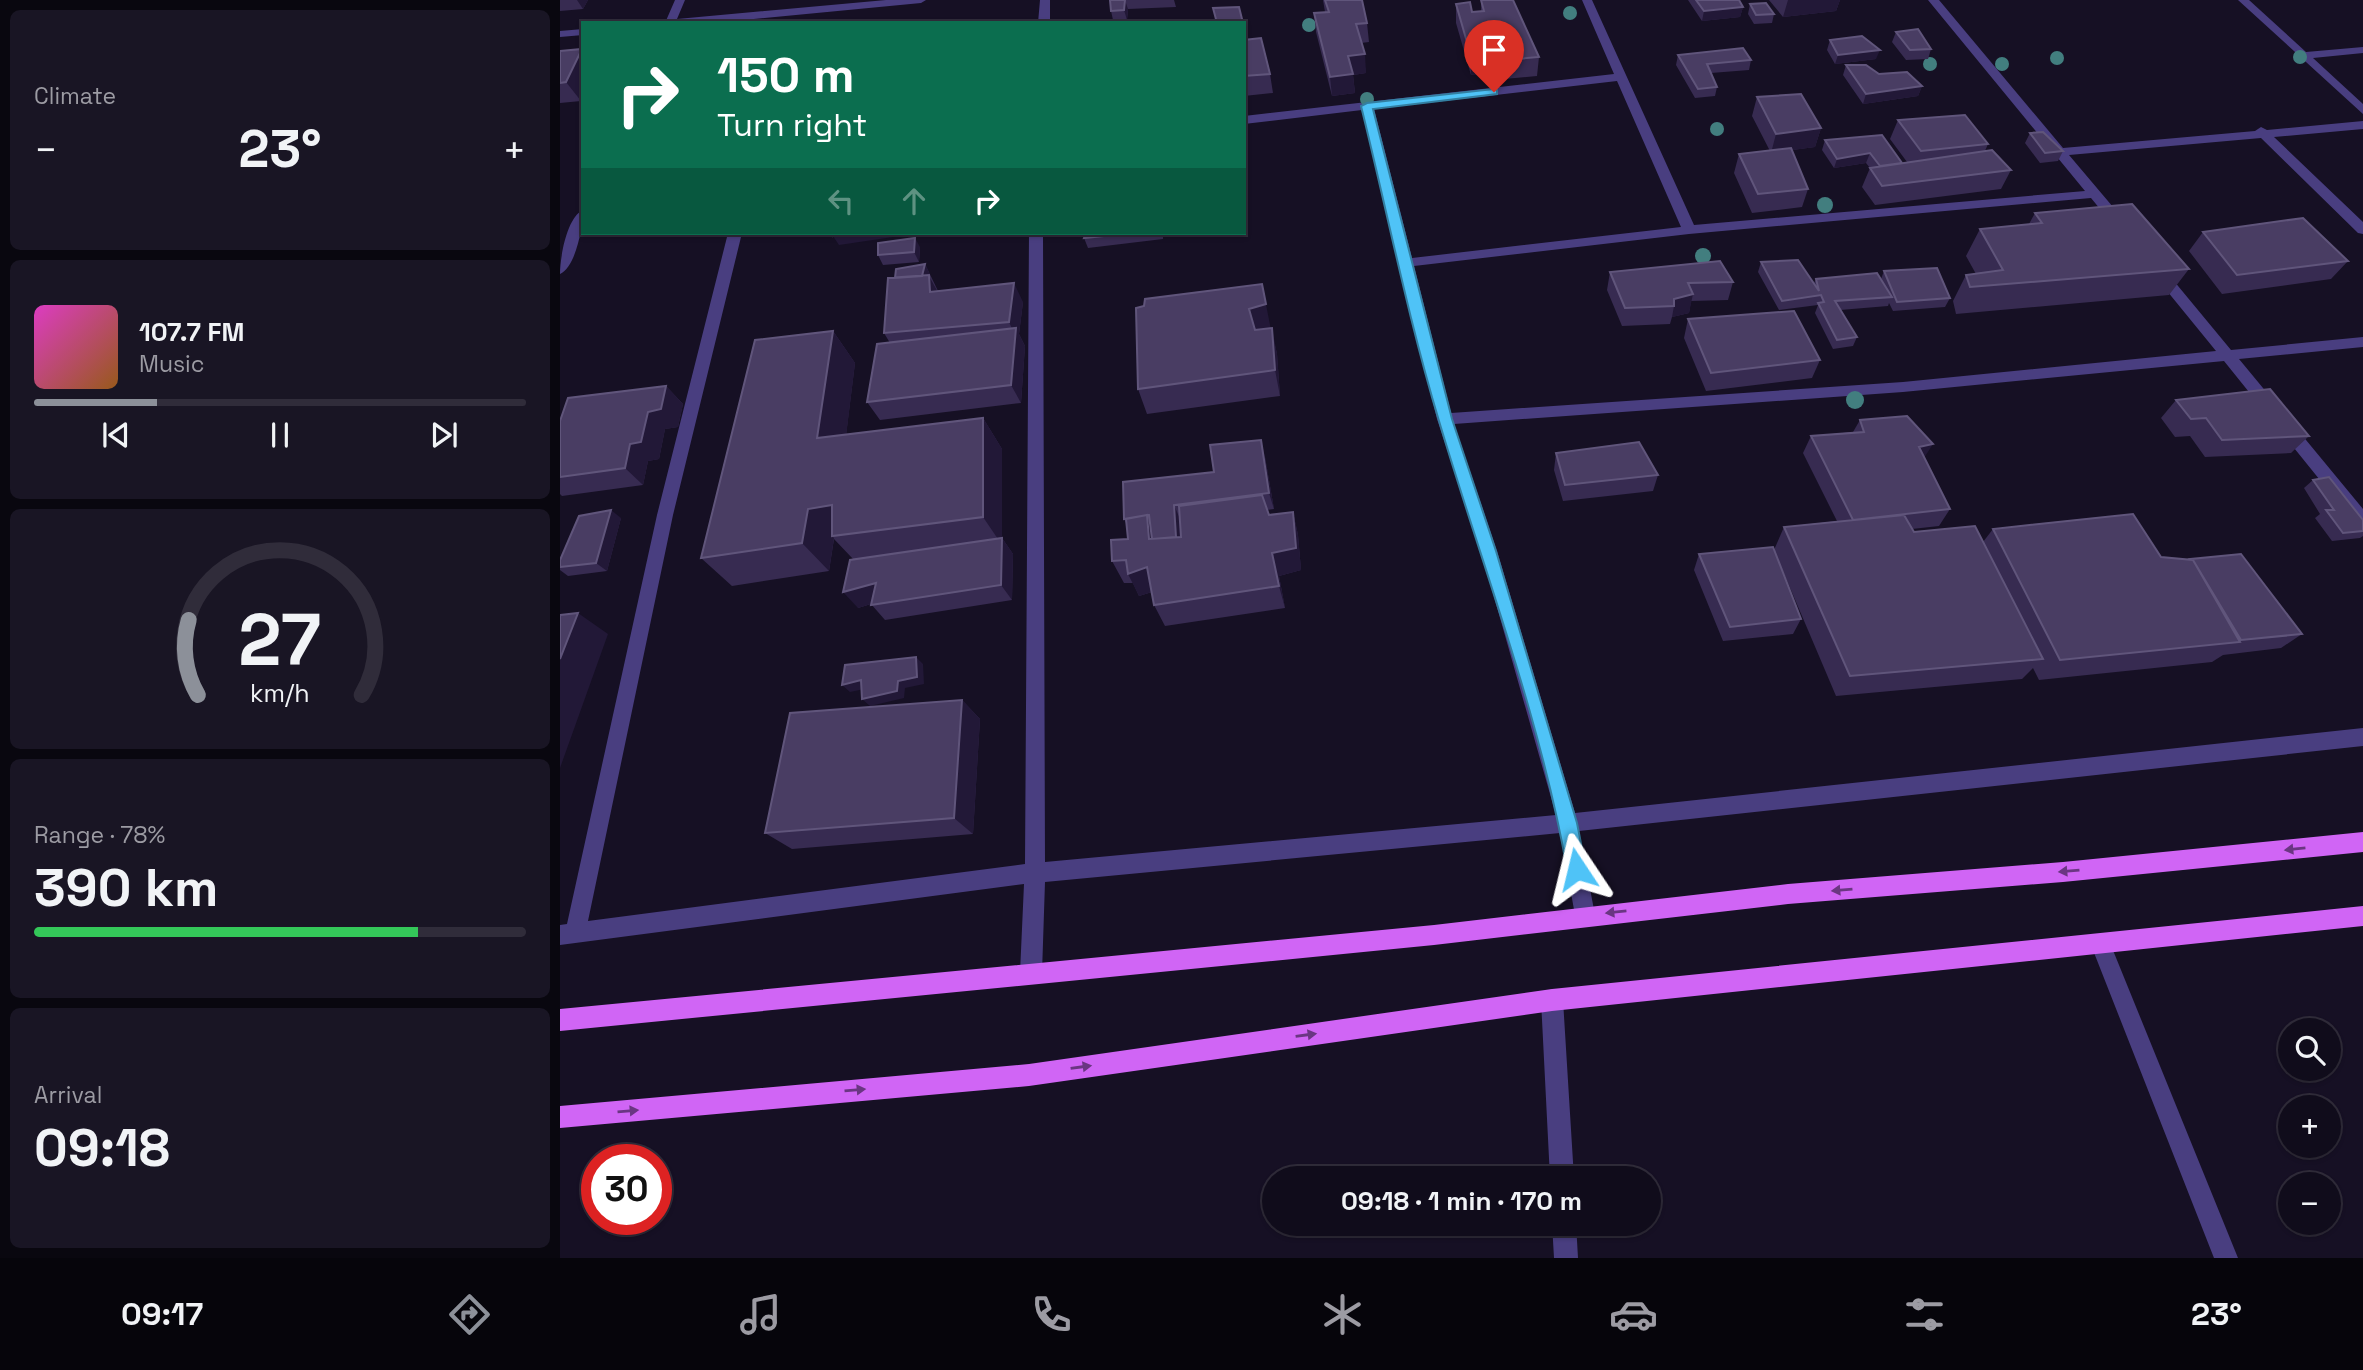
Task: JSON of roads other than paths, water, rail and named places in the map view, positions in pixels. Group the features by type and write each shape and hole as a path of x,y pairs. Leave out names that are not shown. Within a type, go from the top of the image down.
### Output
{"main road":[{"path":"560,1020 1434,935 1585,915 2363,842"},
{"path":"560,1117 1029,1075 1552,1000 2363,916"}],"street":[{"path":"673,21 680,0"},
{"path":"694,21 921,0"},
{"path":"1044,21 1045,0"},
{"path":"1587,0 1689,230"},
{"path":"1933,0 2130,237"},
{"path":"2244,0 2363,110"},
{"path":"560,34 581,32"},
{"path":"2306,55 2363,50"},
{"path":"1246,120 1620,77"},
{"path":"1367,106 1445,419 1489,551 1568,823 1585,915"},
{"path":"2059,152 2261,131 2363,125"},
{"path":"2261,131 2363,230"},
{"path":"1404,263 1689,230 2094,194"},
{"path":"560,270 581,219"},
{"path":"735,235 665,515 568,934 1035,873 1568,823 2363,737"},
{"path":"1031,973 1035,873 1036,235"},
{"path":"2147,258 2363,521"},
{"path":"1445,419 1903,387 2363,342"},
{"path":"2101,945 2226,1258"},
{"path":"1552,1000 1561,1166"},
{"path":"1565,1236 1566,1258"}]}
